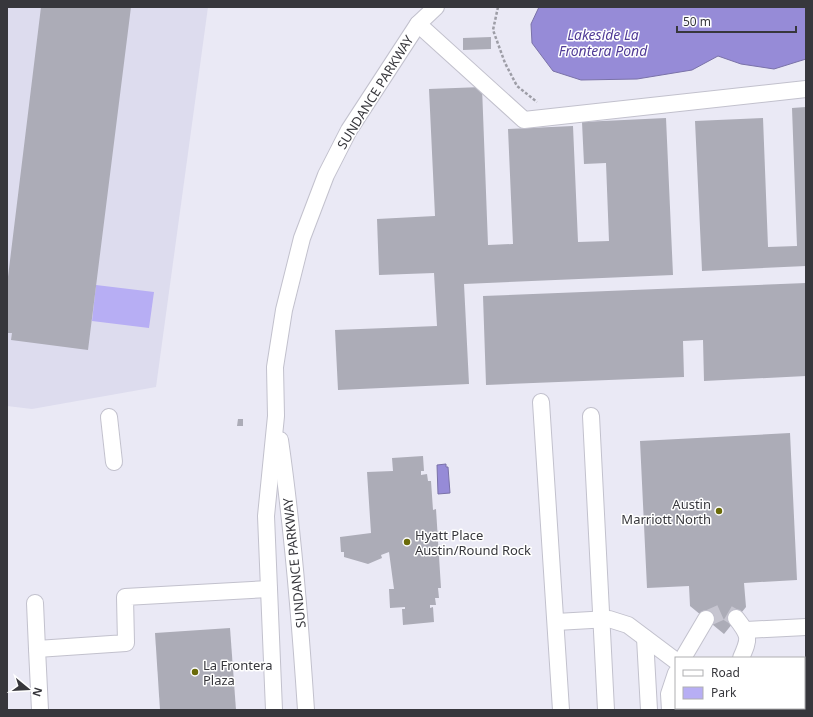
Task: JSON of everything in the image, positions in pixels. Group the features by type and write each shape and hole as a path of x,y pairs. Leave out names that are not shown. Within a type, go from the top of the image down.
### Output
{"street":[{"name":"SUNDANCE PARKWAY","path":"274,710 266,516 276,416 275,367 284,310 302,238 326,175 349,130 418,24 436,7"},
{"path":"418,24 524,120 806,89"},
{"path":"541,402 561,710"},
{"name":"SUNDANCE PARKWAY","path":"276,416 290,511 299,601 306,710"},
{"path":"591,416 600,619 606,710"},
{"path":"109,417 114,462"},
{"path":"37,649 126,642 125,597 269,588"},
{"path":"35,603 40,710"},
{"path":"556,622 609,619 628,625 675,660"},
{"path":"683,657 706,619"},
{"path":"741,657 748,642 741,624 806,627"},
{"path":"645,638 649,710"},
{"path":"670,710 669,694 675,676"}],"path":[{"path":"498,7 493,30 505,63 517,86 557,116"}],"shaded area":[{"path":"7,7 208,7 156,387 32,409 7,406"}],"green space":[{"path":"96,285 154,292 149,328 92,321"}],"water":[{"name":"Lakeside La Frontera Pond","path":"539,7 806,7 806,59 774,69 741,64 718,56 692,70 637,79 581,80 553,71 532,43 531,24"},
{"path":"446,464 446,467 448,467 450,493 438,494 437,465"}],"building":[{"path":"41,7 131,7 88,350 11,340 12,333 7,333 7,285"},
{"path":"491,37 491,49 463,50 463,38"},
{"path":"482,87 488,245 513,244 508,129 573,126 578,242 609,241 606,163 584,164 582,122 666,118 673,275 464,284 469,384 338,390 335,330 437,326 434,273 379,275 377,219 435,216 429,89"},
{"path":"806,107 806,266 702,271 695,121 763,118 768,247 797,246 792,108"},
{"path":"806,283 806,376 704,381 703,340 683,341 684,377 486,385 483,296"},
{"path":"238,419 243,419 243,426 237,426"},
{"name":"Austin Marriott North","path":"790,433 797,580 744,583 746,607 724,634 690,606 689,586 647,588 640,441"},
{"name":"Hyatt Place Austin/Round Rock","path":"423,456 424,471 421,471 421,475 427,474 428,481 431,481 433,510 436,509 441,588 438,588 439,598 435,598 436,605 430,605 430,608 433,607 434,622 403,625 402,609 405,609 405,607 390,608 389,589 394,589 389,552 381,555 382,558 368,564 344,557 344,552 341,552 340,537 371,533 367,472 393,471 392,458"},
{"name":"La Frontera Plaza","path":"230,628 236,710 160,710 155,633"}],"tunnel":[{"path":"706,619 724,611 736,618"}],"place":[{"name":"Austin Marriott North","path":"719,511"},
{"name":"Hyatt Place Austin/Round Rock","path":"407,542"},
{"name":"La Frontera Plaza","path":"195,672"}]}
